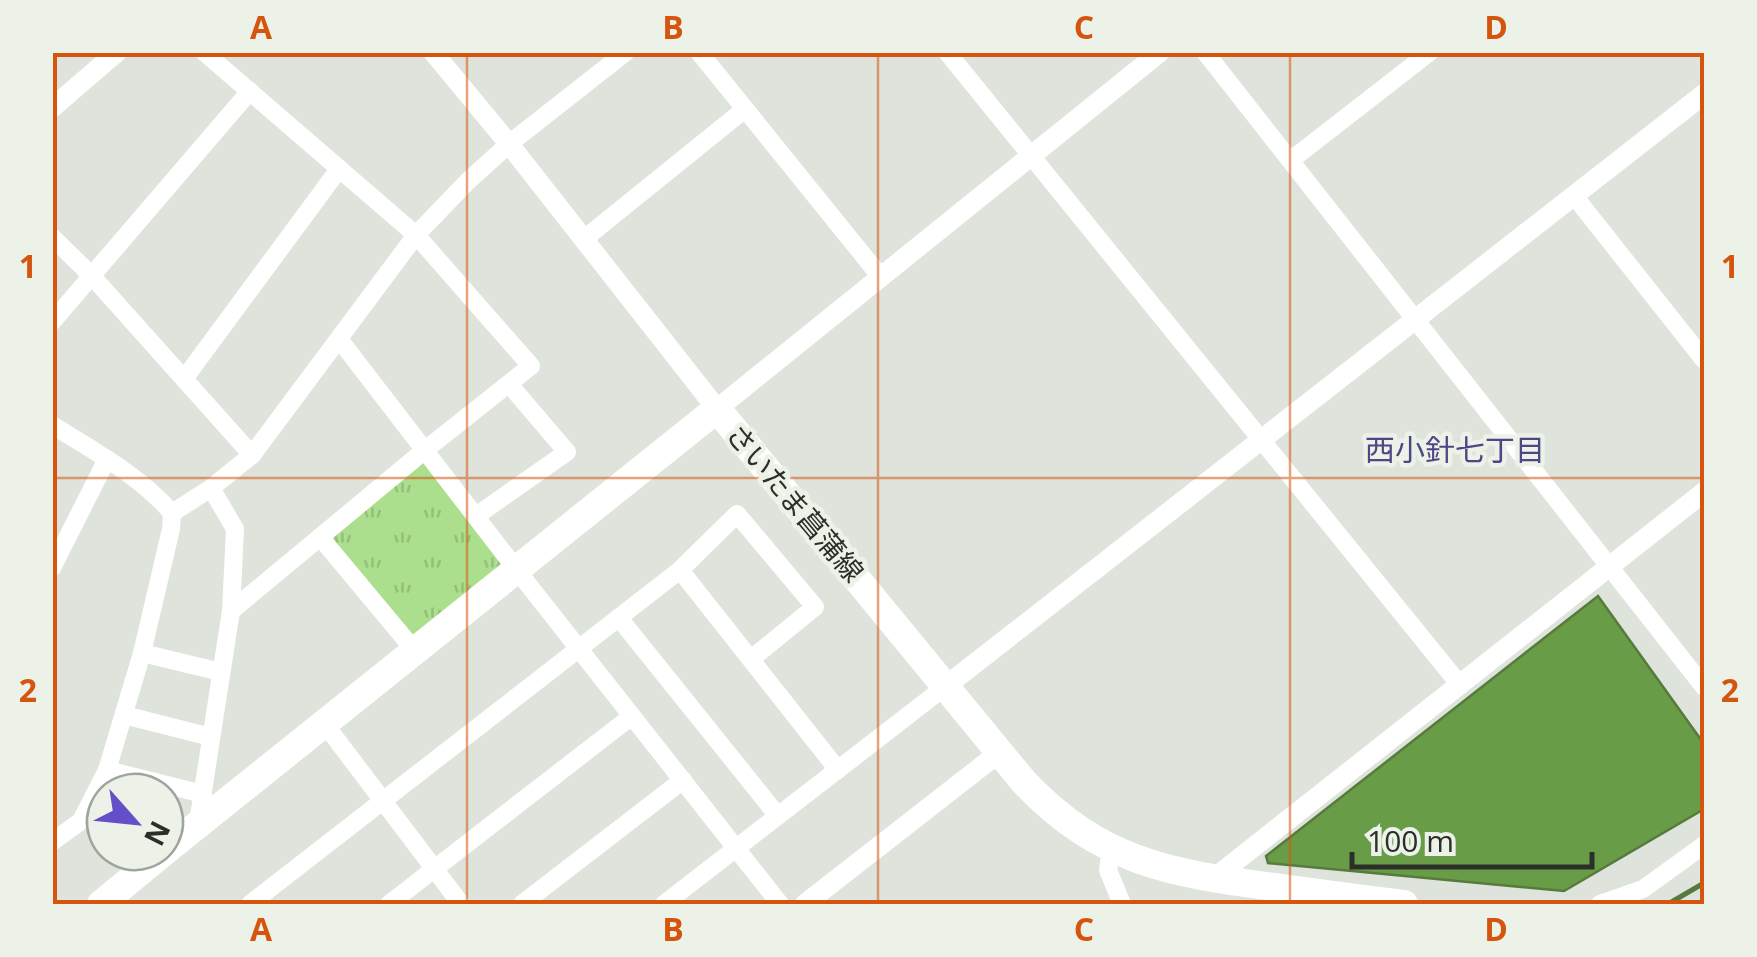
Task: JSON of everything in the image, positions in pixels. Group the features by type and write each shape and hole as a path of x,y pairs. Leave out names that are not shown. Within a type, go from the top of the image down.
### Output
{"main road":[{"name":"さいたま菖蒲線","path":"185,834 717,409 1045,804 1089,836 1159,867 1214,879 1404,904"},
{"name":"さいたま菖蒲線","path":"101,904 140,872"}],"street":[{"path":"52,108 117,52"},
{"path":"204,52 416,235 532,366 231,610"},
{"path":"433,52 717,409 1160,52"},
{"path":"172,514 252,456 416,235 468,181 626,52"},
{"path":"699,52 880,276"},
{"path":"947,52 1460,685"},
{"path":"1205,52 1704,687"},
{"path":"1291,160 1430,52"},
{"path":"52,322 250,92"},
{"path":"664,904 1704,94"},
{"path":"584,239 745,109"},
{"path":"184,379 340,168"},
{"path":"1576,197 1704,360"},
{"path":"52,237 92,275 252,456"},
{"path":"339,339 780,904"},
{"path":"476,516 566,452 509,384"},
{"path":"52,425 156,495 172,514 142,653 107,770 81,821 52,842"},
{"path":"52,568 108,460"},
{"path":"198,823 231,610 235,529 210,488"},
{"path":"1214,879 1704,492"},
{"path":"250,904 680,570 738,514 815,607 751,659"},
{"path":"320,537 416,651"},
{"path":"680,570 838,770"},
{"path":"619,618 778,816"},
{"path":"142,653 221,672"},
{"path":"124,714 211,737"},
{"path":"388,904 632,716"},
{"path":"324,724 461,904"},
{"path":"805,904 1000,752"},
{"path":"107,770 203,794"},
{"path":"522,904 682,780"},
{"path":"1600,904 1643,889 1704,845"},
{"path":"1111,848 1108,870 1122,904"}],"green space":[{"path":"425,450 516,569 415,651 320,537"}],"shaded area":[{"path":"1598,596 1704,744 1704,809 1564,891 1268,863 1266,856"}],"waterway":[{"path":"1668,904 1704,883"}],"district":[{"name":"西小針七丁目","path":"1455,451"}]}
